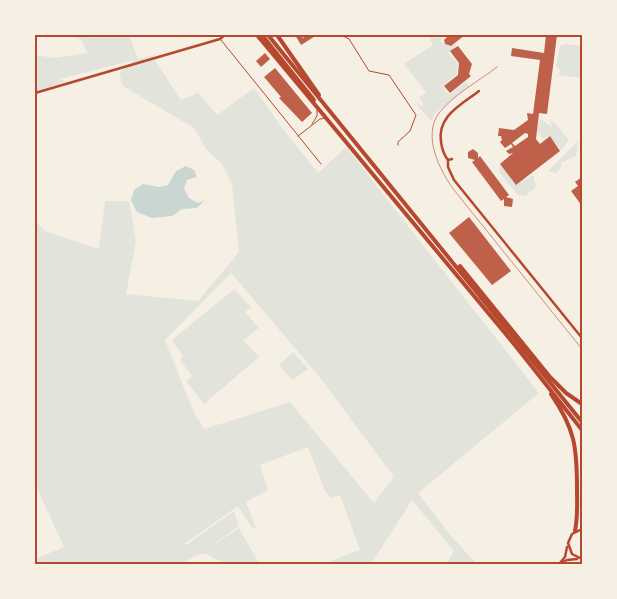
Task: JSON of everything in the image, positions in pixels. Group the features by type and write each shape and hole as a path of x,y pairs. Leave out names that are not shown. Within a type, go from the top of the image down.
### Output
{"main road":[{"path":"257,35 372,172"},
{"path":"262,35 582,430"},
{"path":"268,35 582,422"},
{"path":"276,35 351,138"},
{"path":"443,250 469,276 550,377 566,393 582,404"},
{"path":"528,362 560,408 573,435 577,451 578,513 575,531"}],"street":[{"path":"35,93 220,40 225,35"},
{"path":"479,91 444,120 440,129 441,141 450,160 448,167 454,180 582,338"},
{"path":"560,564 565,557 570,537 575,531 582,529"},
{"path":"568,544 572,554 580,559"},
{"path":"560,564 567,560 580,559"}],"lane":[{"path":"341,35 348,39 369,71 389,75 416,115 410,131 398,142 398,145"},
{"path":"220,40 320,164"},
{"path":"310,127 317,116 317,108"},
{"path":"298,136 320,119 326,118"}],"shaded area":[{"path":"72,35 129,35 138,59 154,55 156,62 181,100 198,93 217,115 254,88 318,173 346,147 539,393 418,493 451,536 477,564 446,564 454,551 412,500 371,564 335,564 330,561 360,550 340,495 331,498 325,491 308,447 260,465 268,490 246,502 256,528 253,529 238,506 184,544 186,545 234,511 239,526 205,550 239,528 259,564 231,564 202,554 182,564 35,564 35,559 64,547 35,484 35,221 45,231 99,249 105,201 129,201 136,241 126,294 198,301 239,252 232,184 221,163 206,149 194,128 123,86 119,73 134,60 60,79 66,82 35,91 35,55 55,58 87,53 82,41","holes":["231,273 318,375 394,477 374,503 290,402 204,429 194,413 165,340"]},
{"path":"428,35 442,35 441,42 450,47 455,44 456,46 448,53 458,64 457,74 442,86 449,95 466,82 469,87 435,113 431,121 416,104 418,103 421,106 424,104 419,98 426,92 404,64 433,45"},
{"path":"565,44 582,46 582,78 559,75 560,70 556,67 560,46"},
{"path":"543,120 552,128 550,121 554,122 569,140 561,150 549,135 543,139 537,131 539,121"},
{"path":"578,141 576,156 560,163 562,165 557,173 549,172 548,171"},
{"path":"500,165 516,185 533,175 536,187 525,196 518,195 499,172"},
{"path":"186,166 194,170 197,177 187,180 184,188 189,198 198,203 205,200 197,208 182,209 172,216 152,218 137,212 131,201 134,190 143,184 159,187 168,185 176,171"},
{"path":"234,289 251,307 245,312 259,328 243,340 259,357 204,404 186,381 192,376 180,360 183,356 172,340"},
{"path":"293,352 308,369 292,380 279,365"}],"building":[{"path":"295,35 301,35 303,38 307,35 317,35 301,45"},
{"path":"449,35 465,35 451,46 445,44 444,40"},
{"path":"546,35 557,35 547,114 539,113 536,139 540,144 550,136 560,151 516,185 500,164 513,153 509,154 506,151 513,147 511,144 505,148 500,142 502,140 501,136 498,136 499,128 514,130 528,120 527,113 533,114 540,60 511,56 512,48 544,53","holes":["525,133 528,134 528,137 515,146 512,143"]},
{"path":"458,46 472,64 469,74 471,76 450,93 444,86 458,75 459,63 450,51"},
{"path":"265,53 270,59 261,67 256,61"},
{"path":"275,68 312,113 302,122 279,98 281,97 264,77"},
{"path":"473,149 478,153 478,158 480,156 509,195 506,197 513,199 512,207 504,206 504,199 501,201 472,162 475,160 468,158 468,152"},
{"path":"582,177 582,206 571,191 578,186 575,182"},
{"path":"469,217 511,271 492,285 449,233"}],"tram line":[{"path":"497,67 459,94 439,113 434,122 432,132 435,153 443,173 454,190 582,349"}]}
